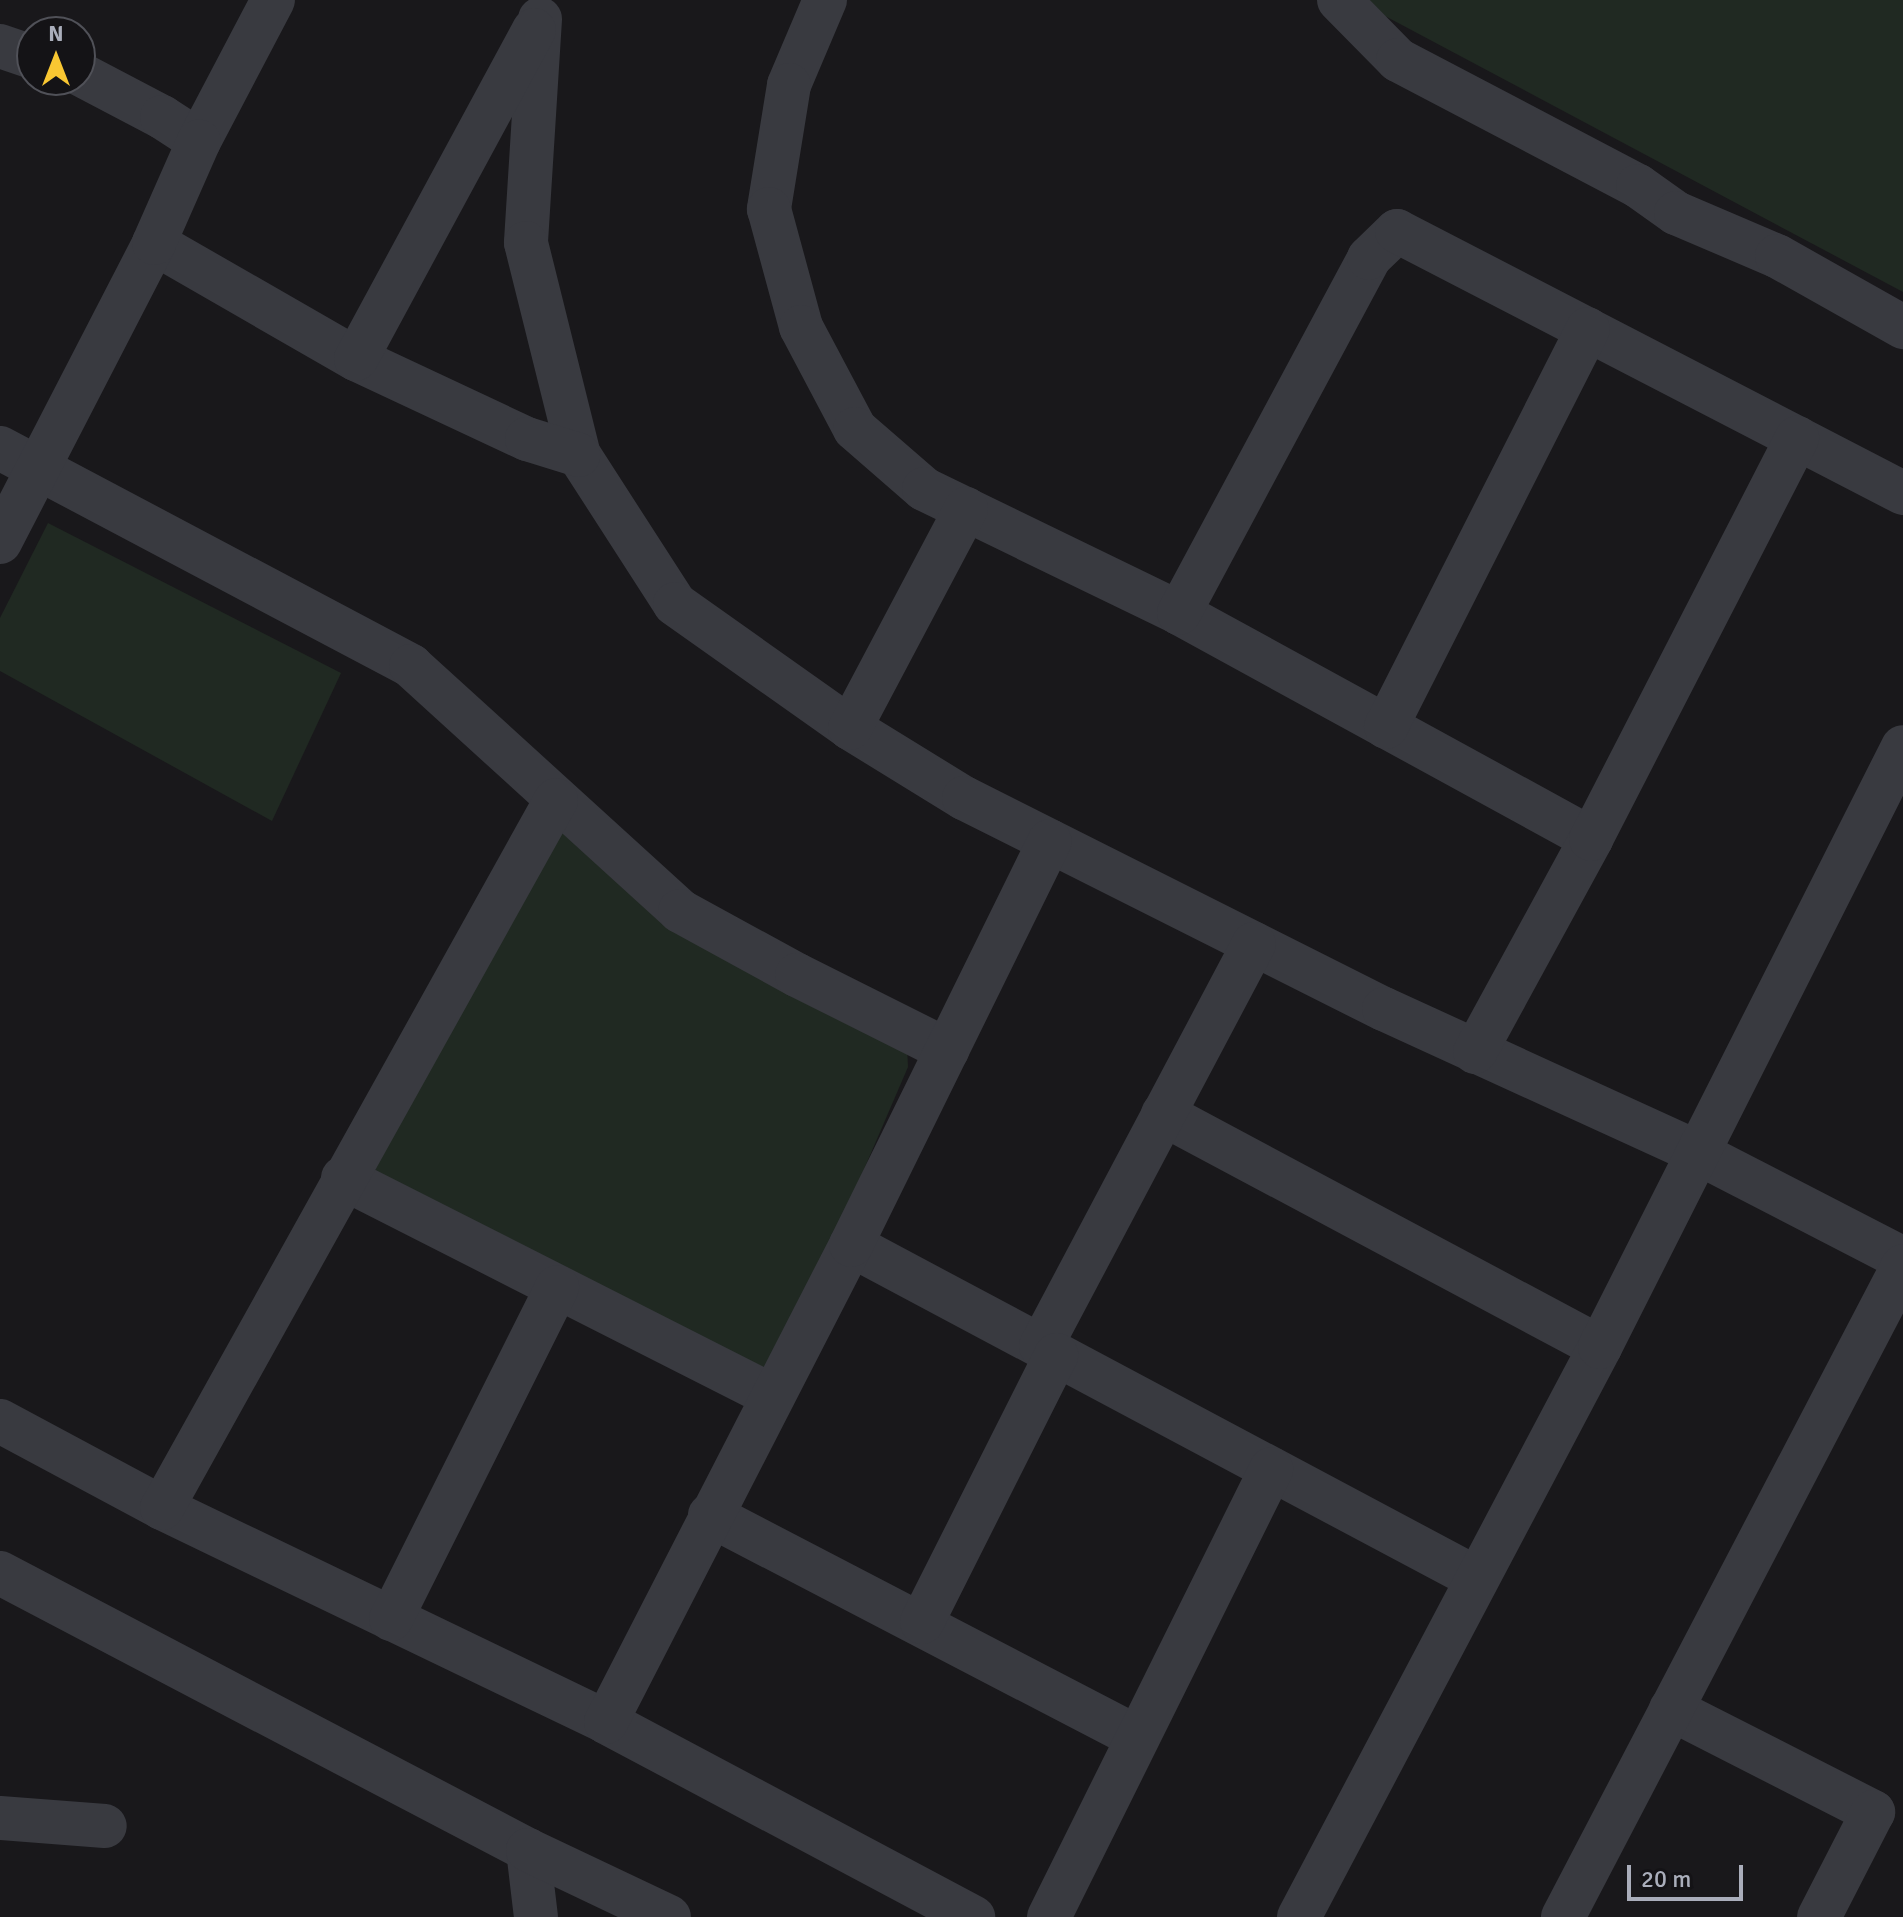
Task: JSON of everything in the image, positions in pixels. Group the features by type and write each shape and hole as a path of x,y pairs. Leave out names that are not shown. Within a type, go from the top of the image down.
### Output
{"street":[{"path":"0,542 154,243 199,141 273,0"},
{"path":"825,0 789,85 769,209 801,327 855,429 924,489 1179,613 1591,839"},
{"path":"1339,0 1398,60 1638,186 1676,213 1777,256 1903,327"},
{"path":"356,359 545,10"},
{"path":"545,10 526,243 579,455 675,604 850,728 964,798 1475,1052 1698,1153 1903,1259"},
{"path":"96,82 162,117 199,141"},
{"path":"1179,613 1369,258 1397,231 1903,493"},
{"path":"154,243 356,359 527,439 579,455"},
{"path":"1386,727 1588,329"},
{"path":"1475,1052 1591,839 1797,438"},
{"path":"0,448 411,666 480,725 556,800 680,911 797,975 947,1050"},
{"path":"850,728 966,509"},
{"path":"1299,1917 1600,1347 1903,747"},
{"path":"162,1508 556,800"},
{"path":"606,1722 851,1245 1050,841"},
{"path":"922,1622 1163,1114 1254,944"},
{"path":"1163,1114 1600,1347"},
{"path":"343,1178 773,1396"},
{"path":"851,1245 1476,1578"},
{"path":"1563,1917 1903,1266"},
{"path":"391,1619 557,1287"},
{"path":"0,1421 162,1508 606,1722 973,1917"},
{"path":"1049,1917 1271,1469"},
{"path":"710,1515 922,1622 1137,1737"},
{"path":"0,1573 528,1850 669,1917"},
{"path":"1671,1709 1888,1820 1819,1917"},
{"path":"0,1818 105,1826"},
{"path":"528,1850 536,1917"}],"shaded area":[{"path":"1355,0 1903,0 1903,292"},
{"path":"48,523 341,673 272,821 0,671 0,618"},
{"path":"562,827 907,1046 908,1067 778,1369 749,1374 377,1181 373,1150"}]}
